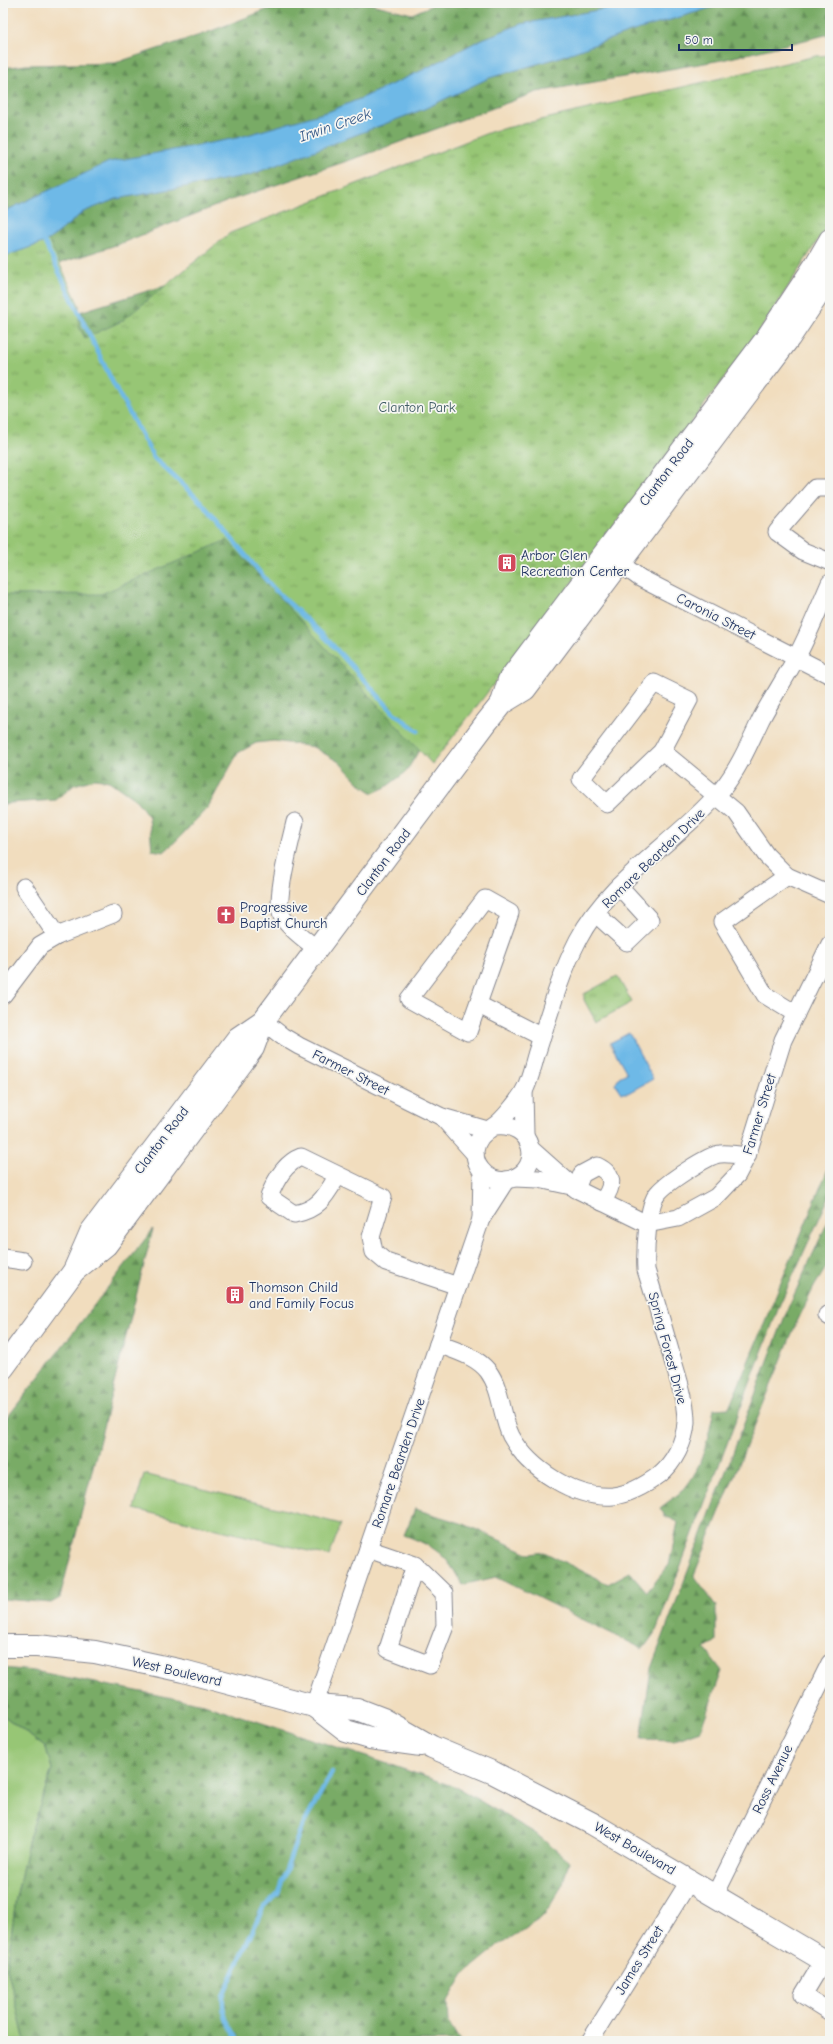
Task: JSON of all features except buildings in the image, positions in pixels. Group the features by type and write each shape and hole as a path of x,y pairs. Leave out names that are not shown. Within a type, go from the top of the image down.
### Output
{"main road":[{"name":"Clanton Road","path":"3,1368 74,1271 91,1232 238,1038 263,1021 502,703 525,688 613,558 789,338 825,271 830,240"},
{"name":"West Boulevard","path":"3,1634 37,1646"},
{"name":"West Boulevard","path":"3,1646 37,1646 95,1652 183,1671 314,1706 346,1731 370,1738 432,1747 494,1773 560,1806 690,1880 827,1962"}],"street":[{"path":"830,488 814,488 777,532 803,551 830,562"},
{"name":"Caronia Street","path":"613,558 640,578 830,675"},
{"name":"Romare Bearden Drive","path":"528,1142 524,1091 554,998 578,940 596,914 620,886 716,796 733,773 796,658 830,582"},
{"path":"654,684 689,700 662,750 607,804 581,779 654,684"},
{"path":"662,750 736,812 775,866 787,876 830,895"},
{"path":"295,822 281,890 279,909 282,918 317,949"},
{"path":"787,876 722,922 765,995 796,1014"},
{"path":"596,914 627,942 650,920 620,886"},
{"path":"24,887 57,936"},
{"path":"485,899 510,913 479,1005 468,1032 409,999 485,899"},
{"path":"3,995 40,946 57,936 113,914"},
{"name":"Farmer Street","path":"647,1224 678,1218 716,1197 737,1175 747,1156 756,1133 771,1074 783,1040 830,944"},
{"path":"479,1005 542,1037"},
{"name":"Farmer Street","path":"263,1021 282,1036 299,1046 442,1118 491,1128"},
{"name":"Romare Bearden Drive","path":"491,1128 524,1091"},
{"name":"Farmer Street","path":"442,1118 475,1154"},
{"path":"573,1188 511,1126 491,1128 481,1136 475,1154 477,1163 482,1171 497,1180 539,1179 573,1188 647,1224"},
{"path":"510,1179 527,1167 530,1158 528,1142"},
{"name":"Spring Forest Drive","path":"438,1344 477,1360 488,1372 495,1385 510,1434 517,1446 528,1460 551,1478 583,1493 613,1496 647,1483 663,1472 671,1462 678,1449 686,1422 681,1389 646,1270 645,1254 647,1224 657,1194 682,1174 719,1154 747,1156"},
{"path":"573,1188 582,1174 597,1166 605,1170 610,1178 610,1187 602,1202"},
{"name":"Romare Bearden Drive","path":"314,1706 480,1219 482,1171"},
{"path":"338,1175 383,1197 371,1238 374,1252 386,1262 458,1286"},
{"name":"Romare Bearden Drive","path":"480,1219 510,1179"},
{"path":"3,1258 23,1261"},
{"path":"368,1549 416,1565 444,1593 445,1626 430,1665 388,1649 416,1565"},
{"name":"Ross Avenue","path":"715,1895 830,1663"},
{"name":"James Street","path":"590,2041 690,1880"},
{"path":"827,1962 803,1995 830,2012"}],"green space":[{"path":"284,3 368,3 412,14 437,3 830,3 830,34 722,60 537,92 362,156 231,200 119,244 3,282 3,68 26,65 115,63 206,33"},
{"name":"Clanton Park","path":"830,55 830,221 765,323 569,587 432,764 227,540 101,594 3,595 3,230 41,224 79,305 79,327 85,338 122,321 230,233 493,131 816,56"},
{"path":"241,262 438,719 406,772 386,787 373,793 361,785 339,762 313,747 274,741 256,743 238,753 208,807 164,852 152,850 149,817 136,800 109,781 95,779 74,785 56,800 10,803 3,806 3,572 73,314"},
{"path":"617,976 632,1002 596,1022 584,1000 584,994"},
{"path":"830,1164 830,1195 780,1304 656,1631 643,1649 496,1577 462,1585 451,1566 439,1553 432,1548 404,1535 415,1509 464,1524 530,1554 544,1552 608,1584 630,1572 647,1592 669,1565 678,1522 665,1516 660,1508 684,1489 696,1472 704,1451 714,1409 729,1408"},
{"path":"830,1217 830,1261 814,1287 795,1326 694,1575 716,1606 716,1641 705,1649 722,1671 700,1731 674,1740 641,1739 651,1668 788,1308"},
{"path":"153,1229 60,1598 51,1603 3,1599 3,1423"},
{"path":"144,1474 341,1524 329,1556 134,1509"},
{"path":"3,1668 34,1671 204,1704 458,1788 535,1833 569,1861 563,1884 544,1916 498,1946 464,1974 448,2001 449,2023 460,2041 25,2041 7,1968 16,1898 29,1838 52,1769 46,1748 3,1715"},
{"path":"3,1715 46,1748 52,1769 29,1838 16,1898 7,1968 25,2041 3,2041"}],"water":[{"name":"Irwin Creek","path":"637,3 727,3 630,32 554,59 489,78 424,109 250,175 116,199 83,212 45,242 3,257 3,212 109,162 237,138 330,111 425,69 480,40 521,24"},
{"path":"629,1033 653,1079 628,1093 621,1093 615,1084 619,1077 627,1073 610,1043"}],"waterway":[{"path":"42,237 113,383 154,458 201,502 273,588 326,638 394,713 418,731"},
{"path":"238,2041 224,2014 223,1996 263,1908 278,1893 299,1833 332,1772"}],"place":[{"name":"Arbor Glen Recreation Center","path":"507,563"},
{"name":"Progressive Baptist Church","path":"226,915"},
{"name":"Thomson Child and Family Focus","path":"235,1295"}]}
